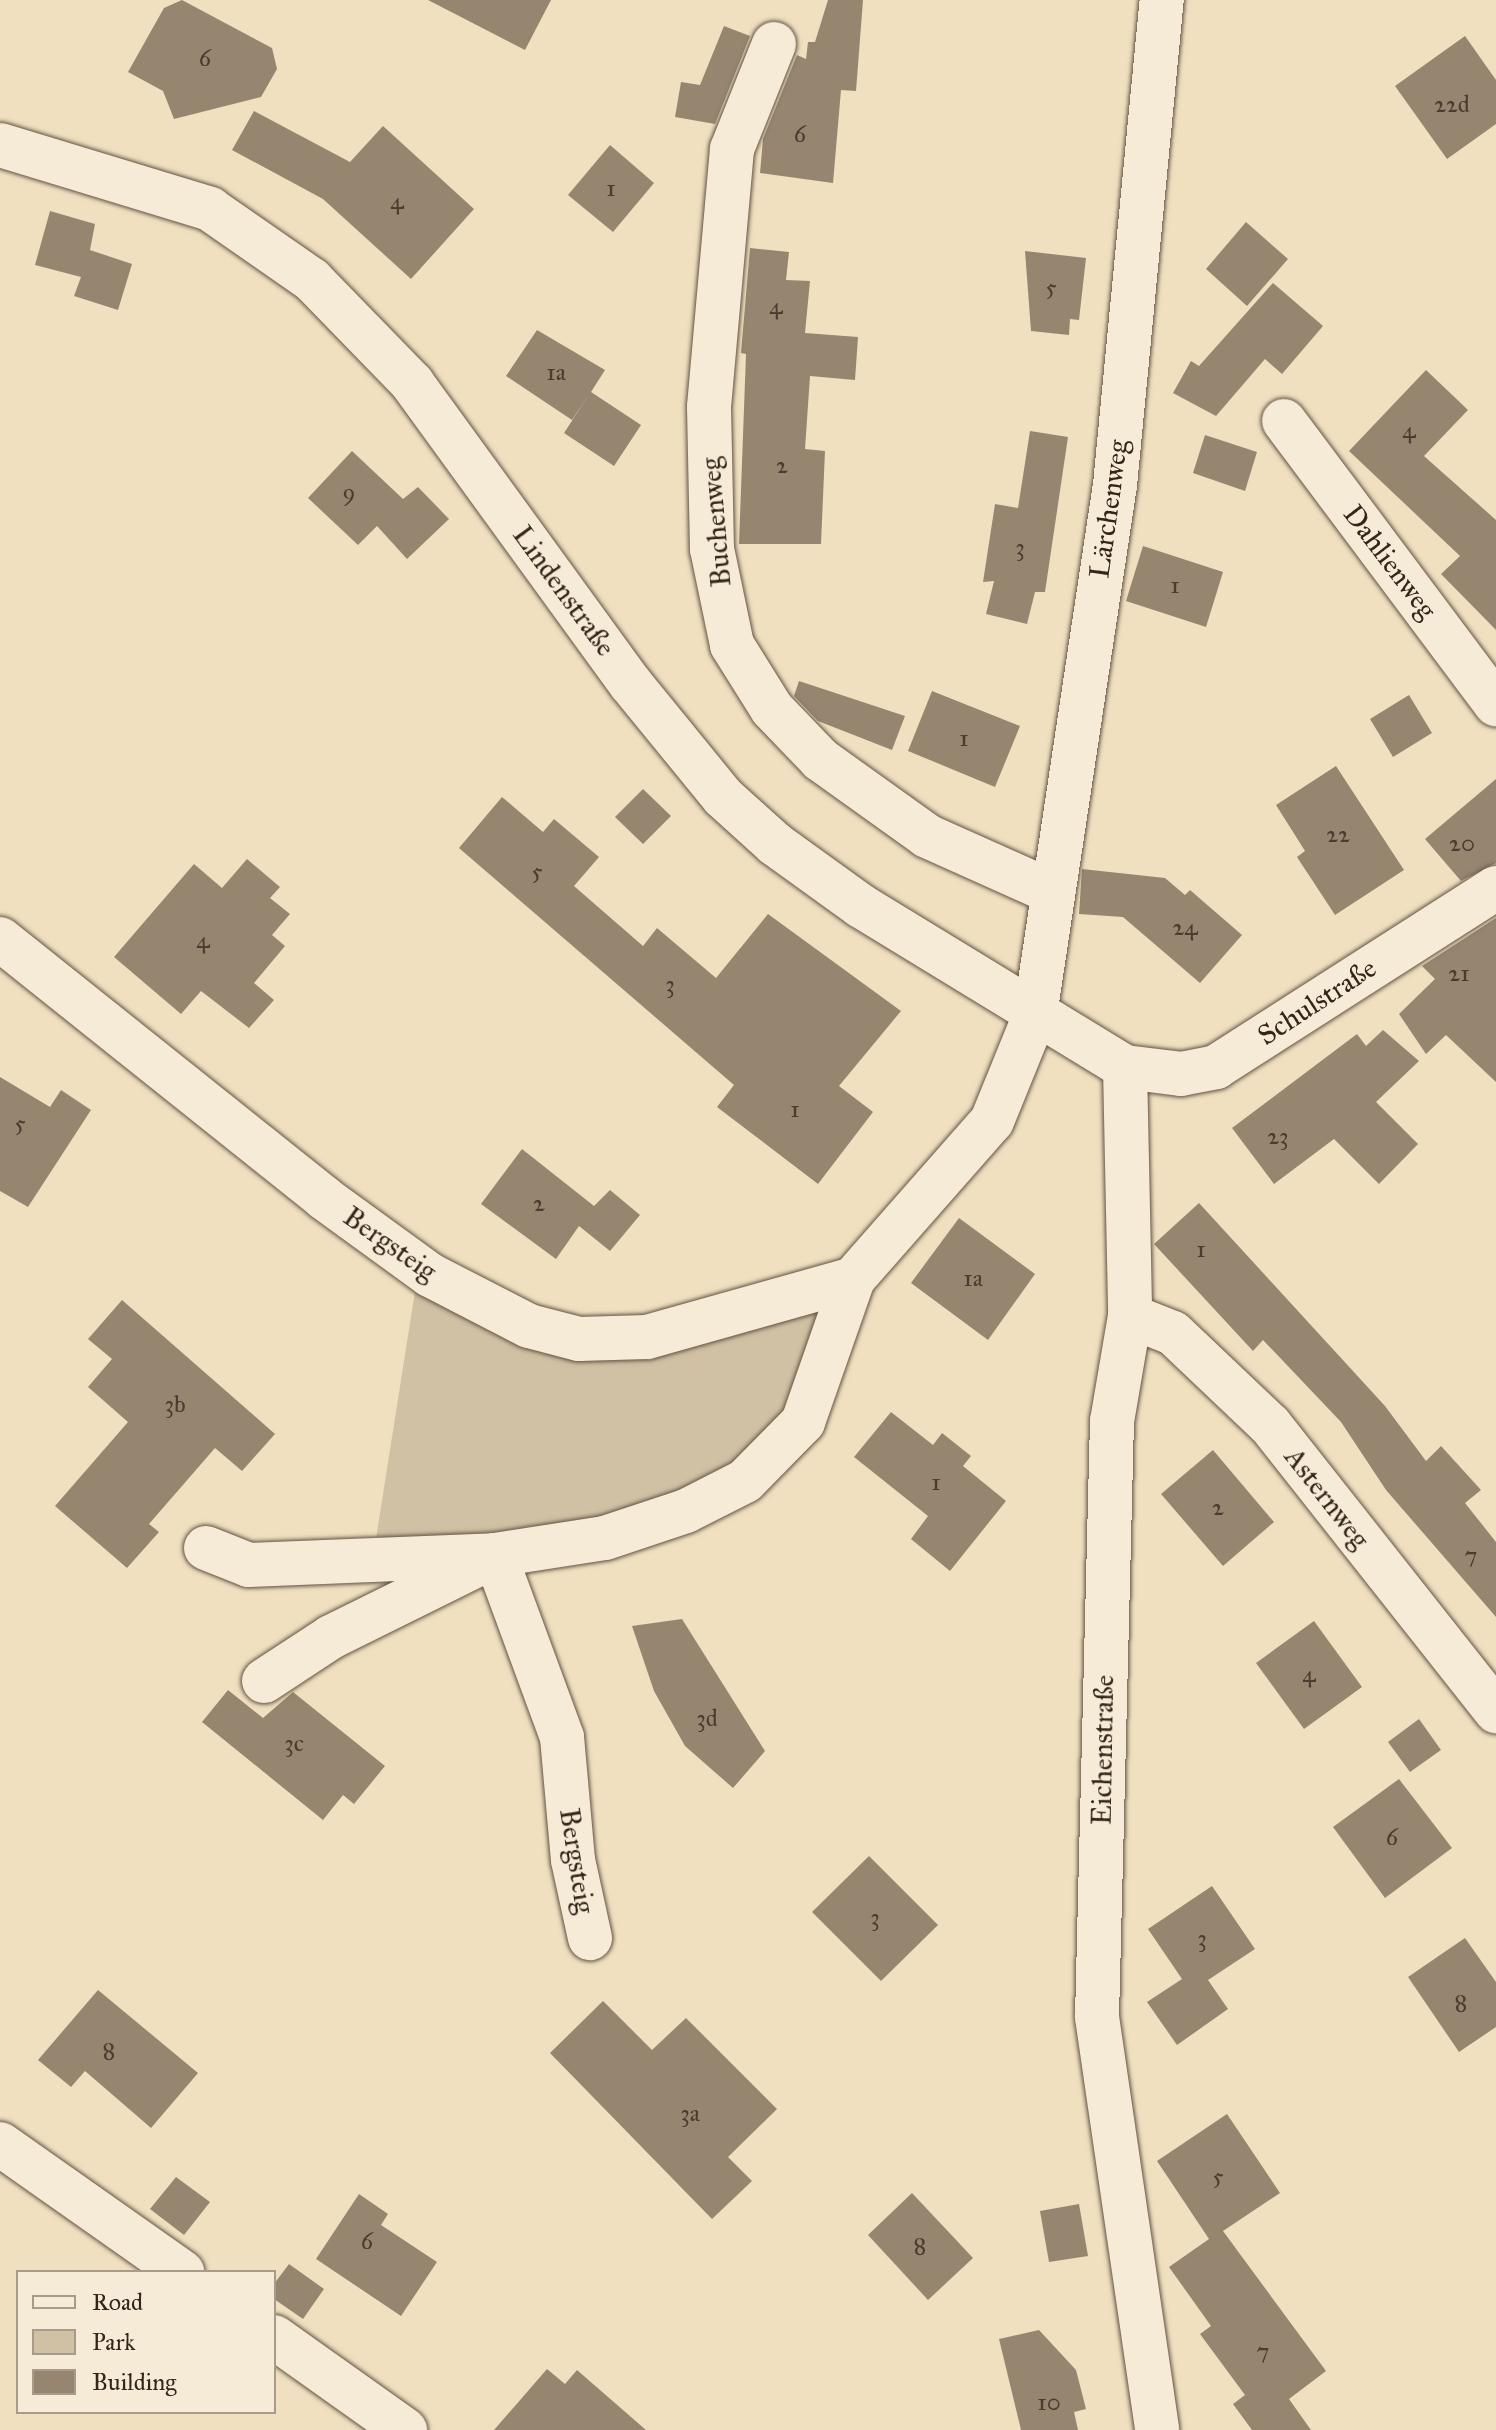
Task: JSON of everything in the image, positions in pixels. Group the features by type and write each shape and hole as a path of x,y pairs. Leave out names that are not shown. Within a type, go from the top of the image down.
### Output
{"street":[{"name":"Lärchenweg","path":"1035,1015 1050,891 1115,485 1162,0"},
{"name":"Buchenweg","path":"774,44 732,149 709,407 712,549 732,645 772,709 821,760 927,836 1050,891"},
{"name":"Lindenstraße","path":"0,145 210,209 312,280 412,383 630,683 723,797 775,844 861,906 1035,1015 1125,1067"},
{"name":"Dahlienweg","path":"1284,421 1496,704"},
{"name":"Schulstraße","path":"1125,1067 1181,1074 1216,1067 1496,888"},
{"name":"Bergsteig","path":"0,939 324,1198 430,1275 529,1326 579,1339 647,1337 853,1279"},
{"path":"206,1548 249,1565 495,1555 605,1538 686,1511 745,1481 803,1422 853,1279 992,1121 1035,1015"},
{"name":"Eichenstraße","path":"1125,1067 1130,1316 1112,1421 1097,2017 1157,2430"},
{"name":"Asternweg","path":"1130,1316 1173,1333 1270,1425 1496,1711"},
{"path":"264,1681 331,1637 495,1555"},
{"name":"Bergsteig","path":"495,1555 562,1737 573,1860 590,1938"},
{"path":"0,2144 179,2270"},
{"path":"276,2338 405,2430"}],"green space":[{"path":"419,1266 579,1339 853,1279 803,1422 686,1511 372,1564"}],"building":[{"path":"182,0 272,48 277,69 261,97 174,119 163,91 128,72 164,8"},
{"path":"428,0 551,0 525,50"},
{"path":"828,0 863,0 856,91 841,90 833,183 760,173 763,139 797,55 806,59 808,42 815,42"},
{"path":"724,26 750,36 715,124 675,117 681,82 700,85"},
{"path":"1465,36 1496,80 1496,124 1447,159 1395,86"},
{"path":"254,111 350,162 383,126 474,209 411,279 323,199 232,150"},
{"path":"610,145 654,183 613,232 568,195"},
{"path":"50,211 95,224 90,250 132,264 118,310 74,296 81,277 35,265"},
{"path":"1246,222 1288,259 1247,306 1206,269"},
{"path":"750,248 789,252 786,280 810,281 805,333 858,337 855,380 810,376 805,449 825,451 821,544 739,544 746,354 741,353"},
{"path":"1025,251 1086,258 1079,320 1070,319 1069,335 1031,331"},
{"path":"1273,283 1323,326 1282,374 1265,359 1216,416 1173,393 1191,361 1199,366"},
{"path":"537,330 605,370 591,392 641,425 614,466 564,433 590,393 572,420 506,376"},
{"path":"1426,370 1468,410 1424,456 1496,520 1496,630 1441,574 1460,556 1349,451"},
{"path":"1030,431 1068,437 1045,592 1035,592 1027,624 986,614 994,581 983,582 995,504 1018,508"},
{"path":"1205,435 1257,452 1245,491 1193,473"},
{"path":"352,451 403,499 418,487 449,519 407,559 377,526 358,545 308,498"},
{"path":"1143,546 1223,572 1206,627 1126,601"},
{"path":"799,681 905,716 892,750 818,721 794,696"},
{"path":"932,691 1020,726 995,787 908,751"},
{"path":"1409,695 1432,733 1393,757 1370,719"},
{"path":"1336,766 1404,870 1335,915 1297,857 1305,851 1276,805"},
{"path":"1496,779 1496,863 1461,881 1425,839"},
{"path":"643,789 671,816 643,844 615,817"},
{"path":"502,797 543,832 554,819 599,857 574,886 643,946 657,928 716,978 768,914 901,1011 839,1086 873,1112 818,1184 717,1107 734,1085 459,848"},
{"path":"247,859 280,887 270,898 290,914 272,935 285,946 254,983 274,1000 249,1028 201,991 181,1014 114,957 194,864 222,888"},
{"path":"1082,869 1165,878 1185,895 1190,890 1242,935 1200,983 1123,917 1079,914"},
{"path":"1496,918 1496,1082 1446,1035 1426,1054 1399,1014 1435,979 1422,966"},
{"path":"1383,1030 1419,1061 1376,1102 1418,1144 1379,1184 1334,1139 1274,1184 1232,1128 1357,1034 1366,1046"},
{"path":"0,1077 50,1107 61,1090 91,1110 28,1207 0,1191"},
{"path":"522,1149 594,1206 610,1190 640,1215 610,1251 579,1226 556,1259 481,1204"},
{"path":"1199,1203 1385,1406 1426,1461 1441,1446 1481,1490 1465,1503 1496,1542 1496,1617 1386,1490 1341,1422 1263,1340 1253,1351 1154,1244"},
{"path":"959,1218 1035,1274 988,1340 911,1283"},
{"path":"122,1300 275,1434 242,1471 215,1448 149,1524 159,1532 127,1568 55,1506 128,1422 88,1387 112,1359 88,1339"},
{"path":"891,1412 933,1445 942,1433 971,1456 963,1466 1006,1501 950,1571 911,1539 928,1516 854,1457"},
{"path":"1213,1450 1274,1522 1223,1566 1161,1494"},
{"path":"682,1619 765,1751 733,1788 685,1746 654,1691 632,1626"},
{"path":"1314,1621 1362,1687 1304,1729 1256,1663"},
{"path":"228,1690 263,1718 293,1692 385,1766 354,1804 343,1795 323,1820 202,1722"},
{"path":"1419,1719 1441,1750 1410,1772 1388,1742"},
{"path":"1399,1779 1452,1848 1385,1898 1333,1827"},
{"path":"869,1856 938,1925 881,1981 812,1912"},
{"path":"1212,1886 1255,1949 1208,1980 1228,2009 1177,2045 1147,2002 1182,1979 1148,1929"},
{"path":"1465,1938 1496,1982 1496,2027 1459,2052 1408,1977"},
{"path":"98,1990 198,2073 151,2128 85,2071 71,2087 38,2060"},
{"path":"603,2001 652,2050 686,2018 777,2109 728,2157 752,2181 712,2219 550,2053"},
{"path":"1227,2114 1280,2193 1223,2231 1326,2371 1289,2399 1311,2430 1252,2430 1233,2404 1245,2395 1200,2334 1211,2326 1169,2267 1209,2239 1157,2161"},
{"path":"176,2177 210,2202 184,2235 150,2209"},
{"path":"912,2193 973,2258 928,2300 868,2235"},
{"path":"359,2194 388,2214 381,2225 437,2262 401,2316 316,2259"},
{"path":"1079,2204 1088,2256 1049,2262 1040,2211"},
{"path":"289,2264 324,2289 303,2319 276,2300 276,2281"},
{"path":"1039,2330 1076,2370 1086,2409 1074,2412 1078,2430 1021,2430 999,2339"},
{"path":"547,2369 565,2384 577,2370 646,2430 494,2430"}]}
